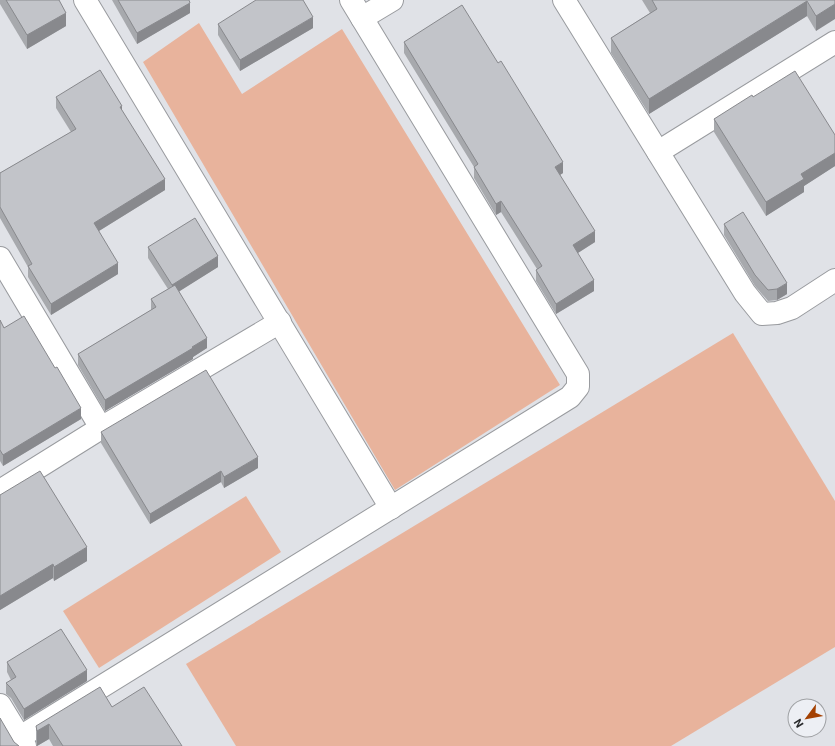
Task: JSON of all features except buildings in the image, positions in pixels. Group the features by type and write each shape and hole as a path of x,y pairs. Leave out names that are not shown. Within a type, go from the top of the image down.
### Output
{"street":[{"path":"85,0 391,508"},
{"path":"0,704 23,742 391,508 570,397 578,387 578,374 351,0"},
{"path":"362,18 392,0"},
{"path":"564,0 745,294 762,314 777,313 792,308 835,280"},
{"path":"658,152 835,42"},
{"path":"0,258 101,428"},
{"path":"0,490 101,428 280,322"}],"shaded area":[{"path":"199,23 242,94 342,29 560,385 395,490 143,62"},
{"path":"733,333 835,501 835,647 671,746 236,746 186,664"},
{"path":"246,496 281,552 99,668 63,611"}]}
